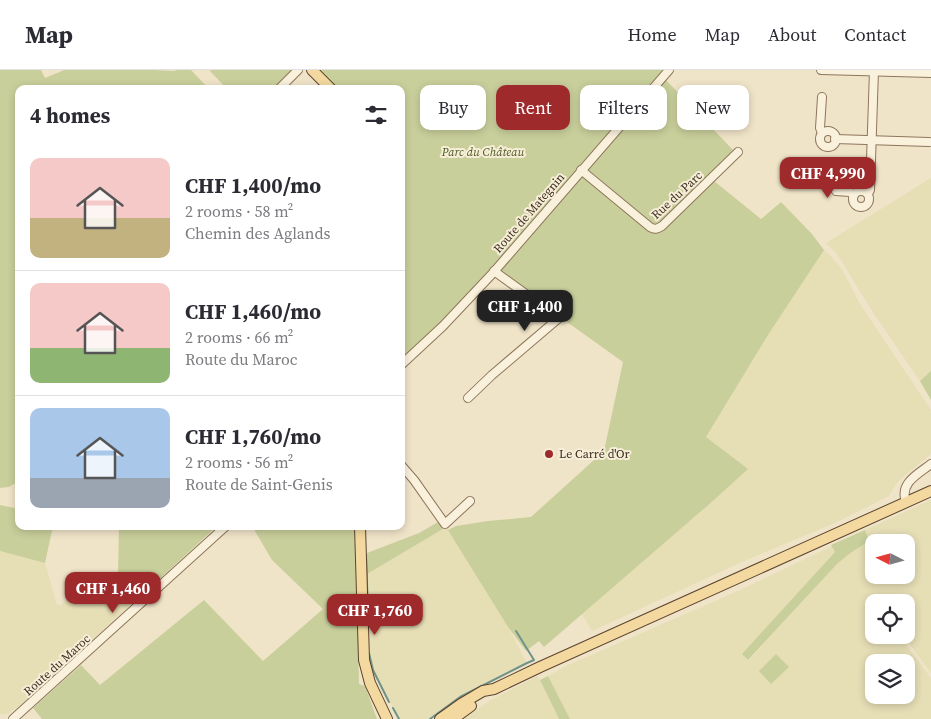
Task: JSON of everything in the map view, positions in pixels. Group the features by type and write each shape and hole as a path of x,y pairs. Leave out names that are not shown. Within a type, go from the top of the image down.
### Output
{"main road":[{"path":"303,70 318,85"},
{"path":"312,70 327,85"},
{"path":"440,719 483,691 494,689 931,491"},
{"path":"360,530 364,660 370,683 387,718"},
{"path":"452,719 494,689"}],"street":[{"path":"283,85 298,70"},
{"name":"Route de Mategnin","path":"405,361 443,326 494,271 669,70"},
{"path":"821,70 931,73"},
{"path":"868,194 862,191 856,192 853,197 857,207 860,208 868,205 870,200 868,194 870,190 874,71"},
{"path":"822,97 820,128 822,134 820,142 825,146 831,146 835,142 834,134 829,132 822,134"},
{"path":"835,139 930,142"},
{"name":"Rue du Parc","path":"581,170 650,227 657,229 738,152"},
{"path":"837,179 836,191 850,192 854,195"},
{"path":"468,398 559,318 494,271"},
{"path":"906,502 904,494 906,486 931,464"},
{"path":"405,470 445,524 470,501"},
{"name":"Route du Maroc","path":"13,719 222,530"}],"shaded area":[{"path":"931,178 931,371 920,381 874,314 837,254 826,243"},
{"path":"824,250 843,271 860,304 931,410 931,454 896,484 889,496 835,523 742,562 592,631 582,614 714,500 747,469 706,437 768,335"},
{"path":"931,500 931,673 910,644 915,644 915,594 865,594 865,644 906,644 913,654 865,654 865,704 915,704 915,656 931,678 931,719 570,719 548,676 566,666 738,591 832,546 835,552 743,654 749,660 837,564 865,544 865,584 915,584 915,534 866,534 865,530"},
{"path":"447,527 508,627 527,663 460,697 430,719 399,719 376,677 369,656 367,574"},
{"path":"0,551 45,563 57,605 61,605 86,579 117,589 130,605 19,706 3,715 0,714"},
{"path":"537,676 559,719 462,719 491,700"}],"green space":[{"path":"0,70 41,70 45,78 64,70 191,70 205,85 15,85 15,483 9,487 0,488"},
{"path":"293,70 279,85 223,85 210,71"},
{"name":"Parc du Château","path":"316,70 664,70 651,85 580,85 580,130 612,130 446,319 405,358 405,85 331,85"},
{"path":"666,80 677,91 677,130 714,130 733,150 658,224 653,224 595,175 589,182 651,232 661,232 714,181 761,219 781,202 812,234 824,250 768,335 706,437 748,469 544,647 539,641 526,651 508,627 448,530 456,526 531,517 604,451 623,362 498,270 622,130 667,130 667,85 662,85"},
{"path":"931,371 931,400 920,381"},
{"path":"0,505 15,508 15,530 52,530 45,563 0,551"},
{"path":"438,522 443,529 367,574 367,553 419,533"},
{"path":"119,530 213,530 141,596 118,572"},
{"path":"254,530 356,530 359,684 365,686 377,719 42,719 33,708 81,665 100,685 204,600 263,661 323,609 272,560"},
{"path":"865,530 865,544 837,564 748,660 742,654 835,552 831,545"},
{"path":"776,654 789,667 771,684 759,671"},
{"path":"548,676 570,719 559,719 540,680"}],"waterway":[{"path":"366,556 368,611"},
{"path":"430,719 460,697 534,660 516,631"},
{"path":"369,653 373,670 389,702"},
{"path":"393,708 399,719"}],"place":[{"name":"Le Carré d'Or","path":"549,454"}]}
